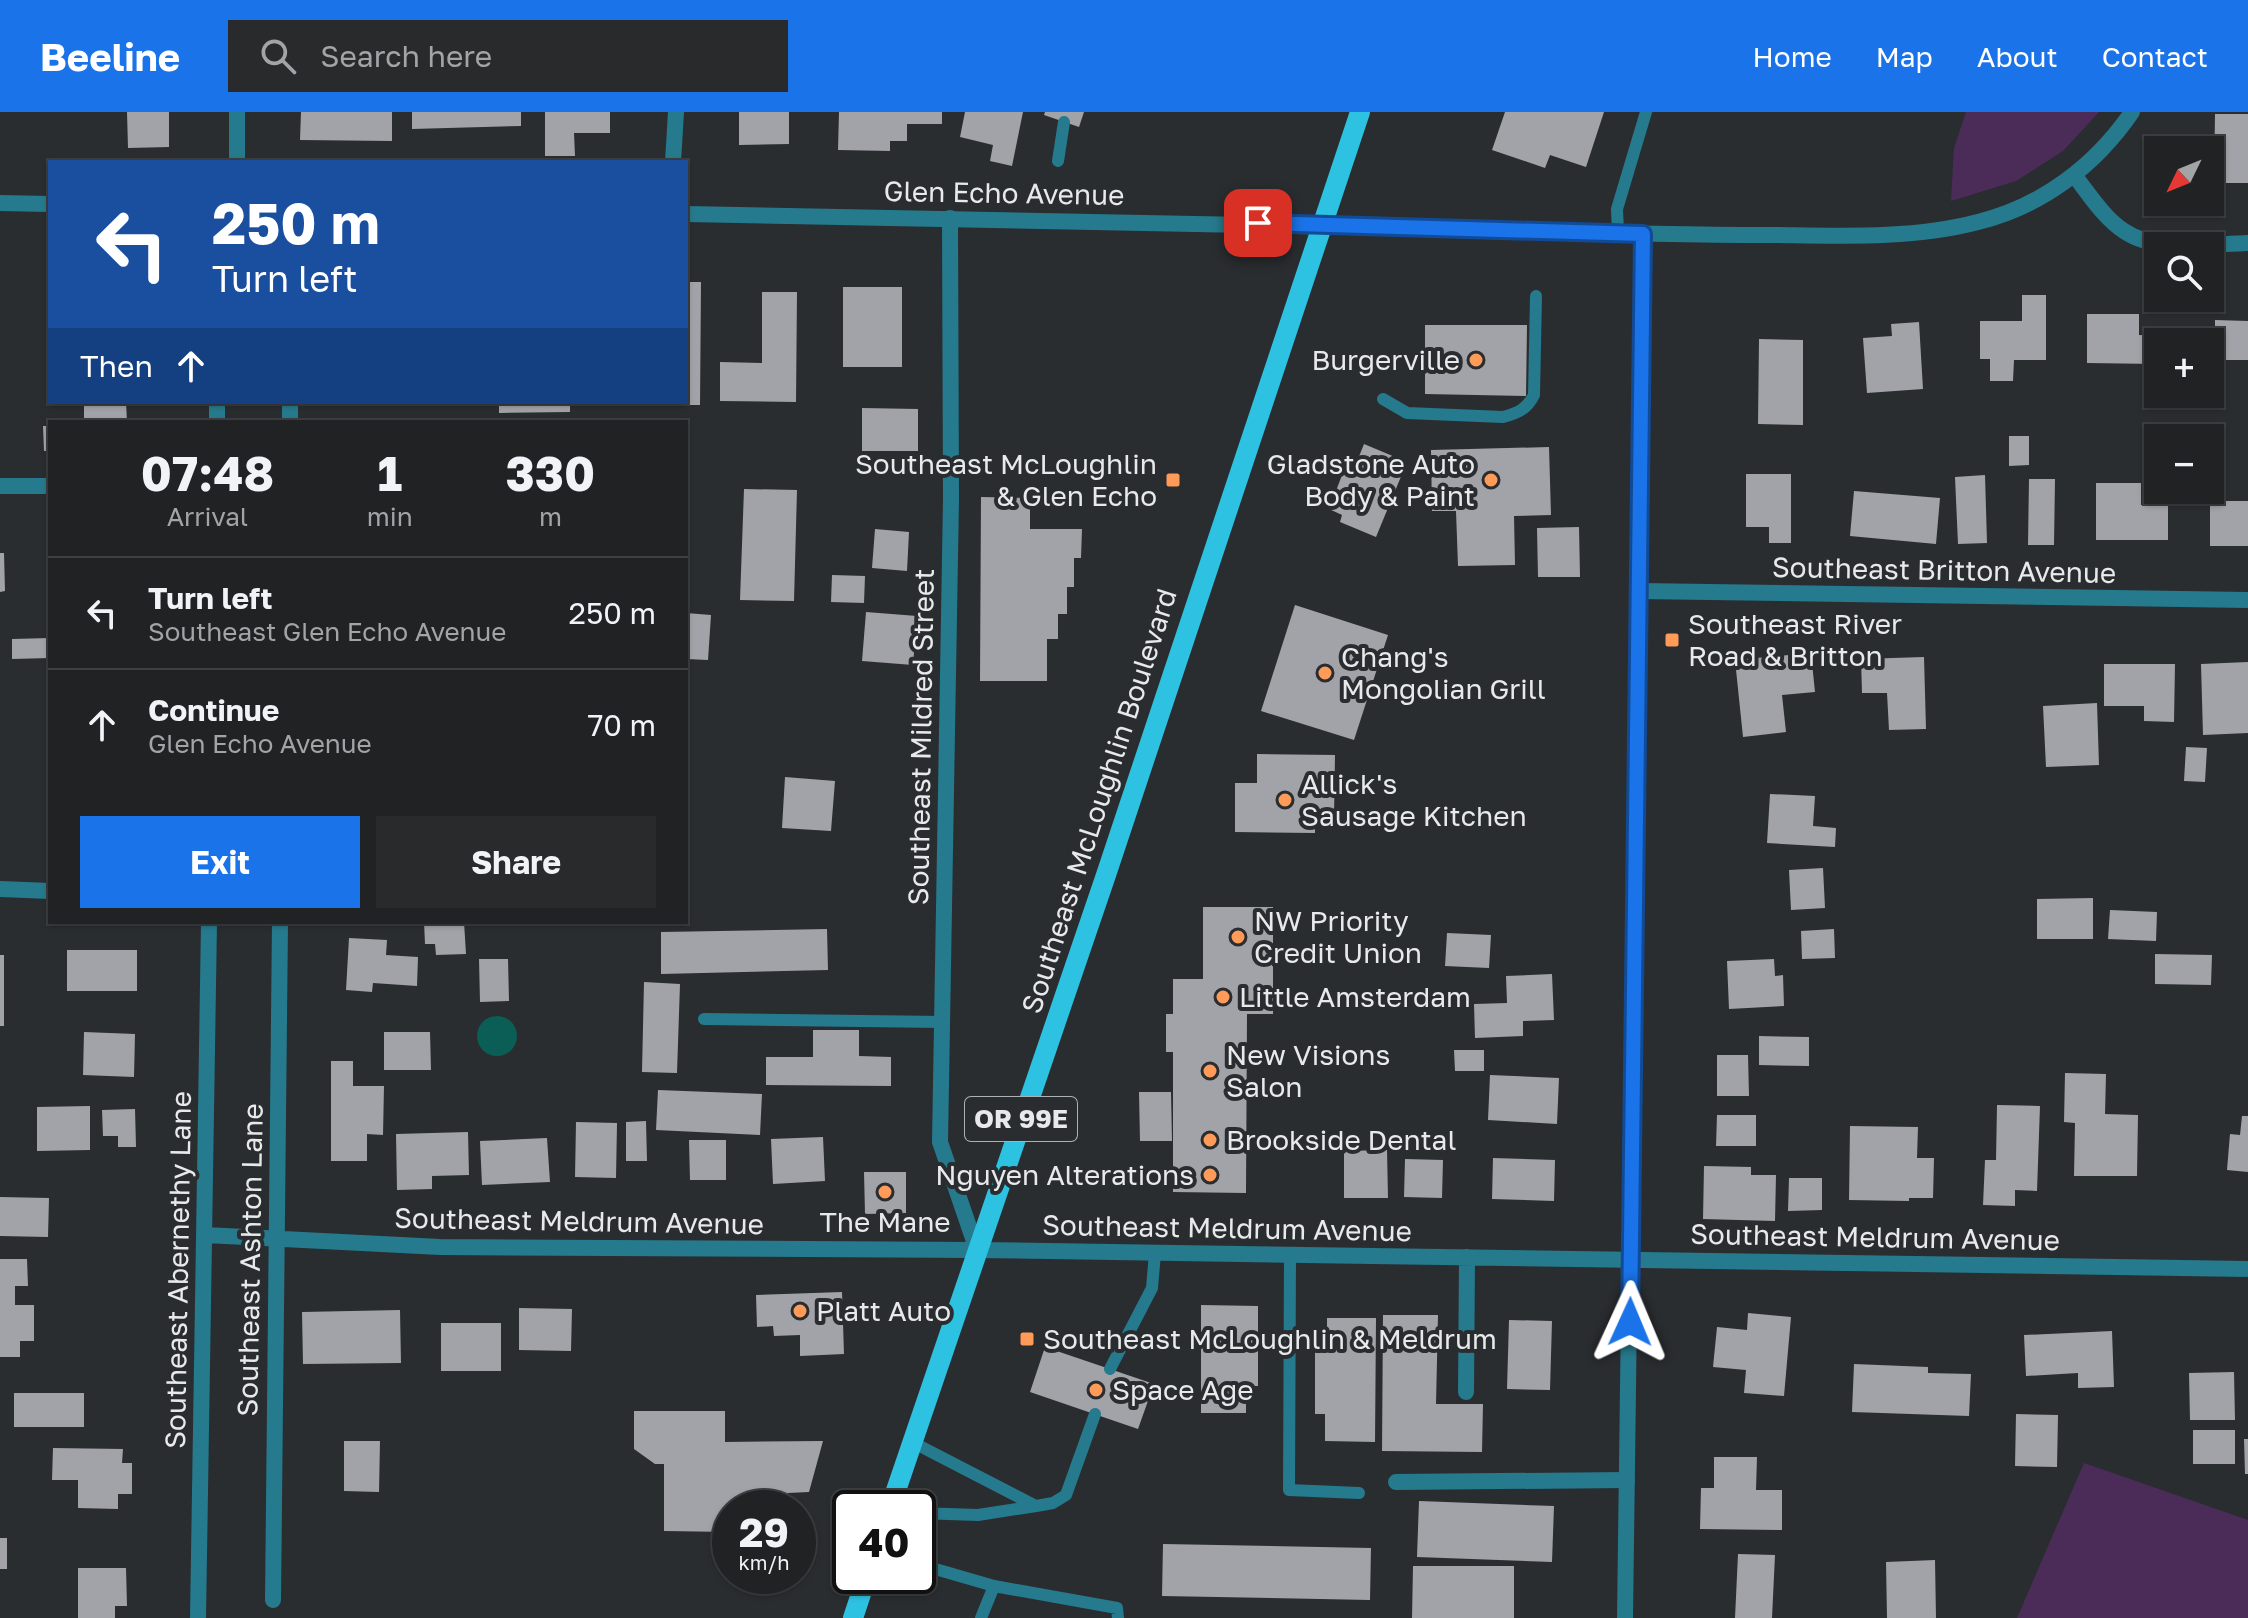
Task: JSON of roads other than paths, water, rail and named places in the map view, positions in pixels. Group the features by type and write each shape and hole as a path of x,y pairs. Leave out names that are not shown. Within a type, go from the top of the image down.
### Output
{"main road":[{"name":"Southeast McLoughlin Boulevard","path":"896,1490 1106,875 1360,112"},
{"path":"853,1618 861,1594"}],"street":[{"path":"237,112 237,160"},
{"path":"673,160 676,112"},
{"name":"Glen Echo Avenue","path":"688,214 1643,234 1834,236 1932,232 1981,221 2025,206 2074,175 2103,148 2132,112"},
{"path":"2074,175 2111,220 2140,239 2172,245 2248,243"},
{"path":"0,203 48,204"},
{"name":"Southeast Mildred Street","path":"950,218 951,499 940,1142 977,1250"},
{"path":"1625,1618 1643,234"},
{"path":"0,486 48,486"},
{"name":"Southeast Britton Avenue","path":"1639,591 2248,600"},
{"path":"0,889 48,891"},
{"name":"Southeast Abernethy Lane","path":"198,1618 209,924"},
{"name":"Southeast Ashton Lane","path":"273,1600 280,924"},
{"name":"Southeast Meldrum Avenue","path":"205,1235 440,1247 977,1250 2248,1269"},
{"path":"1466,1392 1467,1257"},
{"path":"1396,1482 1627,1480"}],"lane":[{"path":"1618,233 1617,209 1646,112"},
{"path":"1058,161 1064,122"},
{"path":"1383,399 1407,413 1503,417 1517,414 1529,405 1534,395 1536,296"},
{"path":"704,1019 943,1022"},
{"path":"1110,1369 1152,1288 1155,1253"},
{"path":"1290,1255 1289,1490 1359,1493"},
{"path":"936,1514 978,1515 1053,1503 1066,1495 1095,1414"},
{"path":"912,1442 1036,1506"},
{"path":"936,1569 994,1586 1117,1608 1118,1618"},
{"path":"981,1618 994,1586"}],"place":[{"name":"Burgerville","path":"1476,360"},
{"name":"Southeast McLoughlin & Glen Echo","path":"1173,480"},
{"name":"Gladstone Auto Body & Paint","path":"1491,480"},
{"name":"Southeast River Road & Britton","path":"1672,640"},
{"name":"Chang's Mongolian Grill","path":"1325,673"},
{"name":"Allick's Sausage Kitchen","path":"1285,800"},
{"name":"NW Priority Credit Union","path":"1238,937"},
{"name":"Little Amsterdam","path":"1223,997"},
{"name":"New Visions Salon","path":"1210,1071"},
{"name":"Brookside Dental","path":"1210,1140"},
{"name":"Nguyen Alterations","path":"1210,1175"},
{"name":"The Mane","path":"885,1192"},
{"name":"Platt Auto","path":"800,1311"},
{"name":"Southeast McLoughlin & Meldrum","path":"1027,1339"},
{"name":"Space Age","path":"1096,1390"}]}
